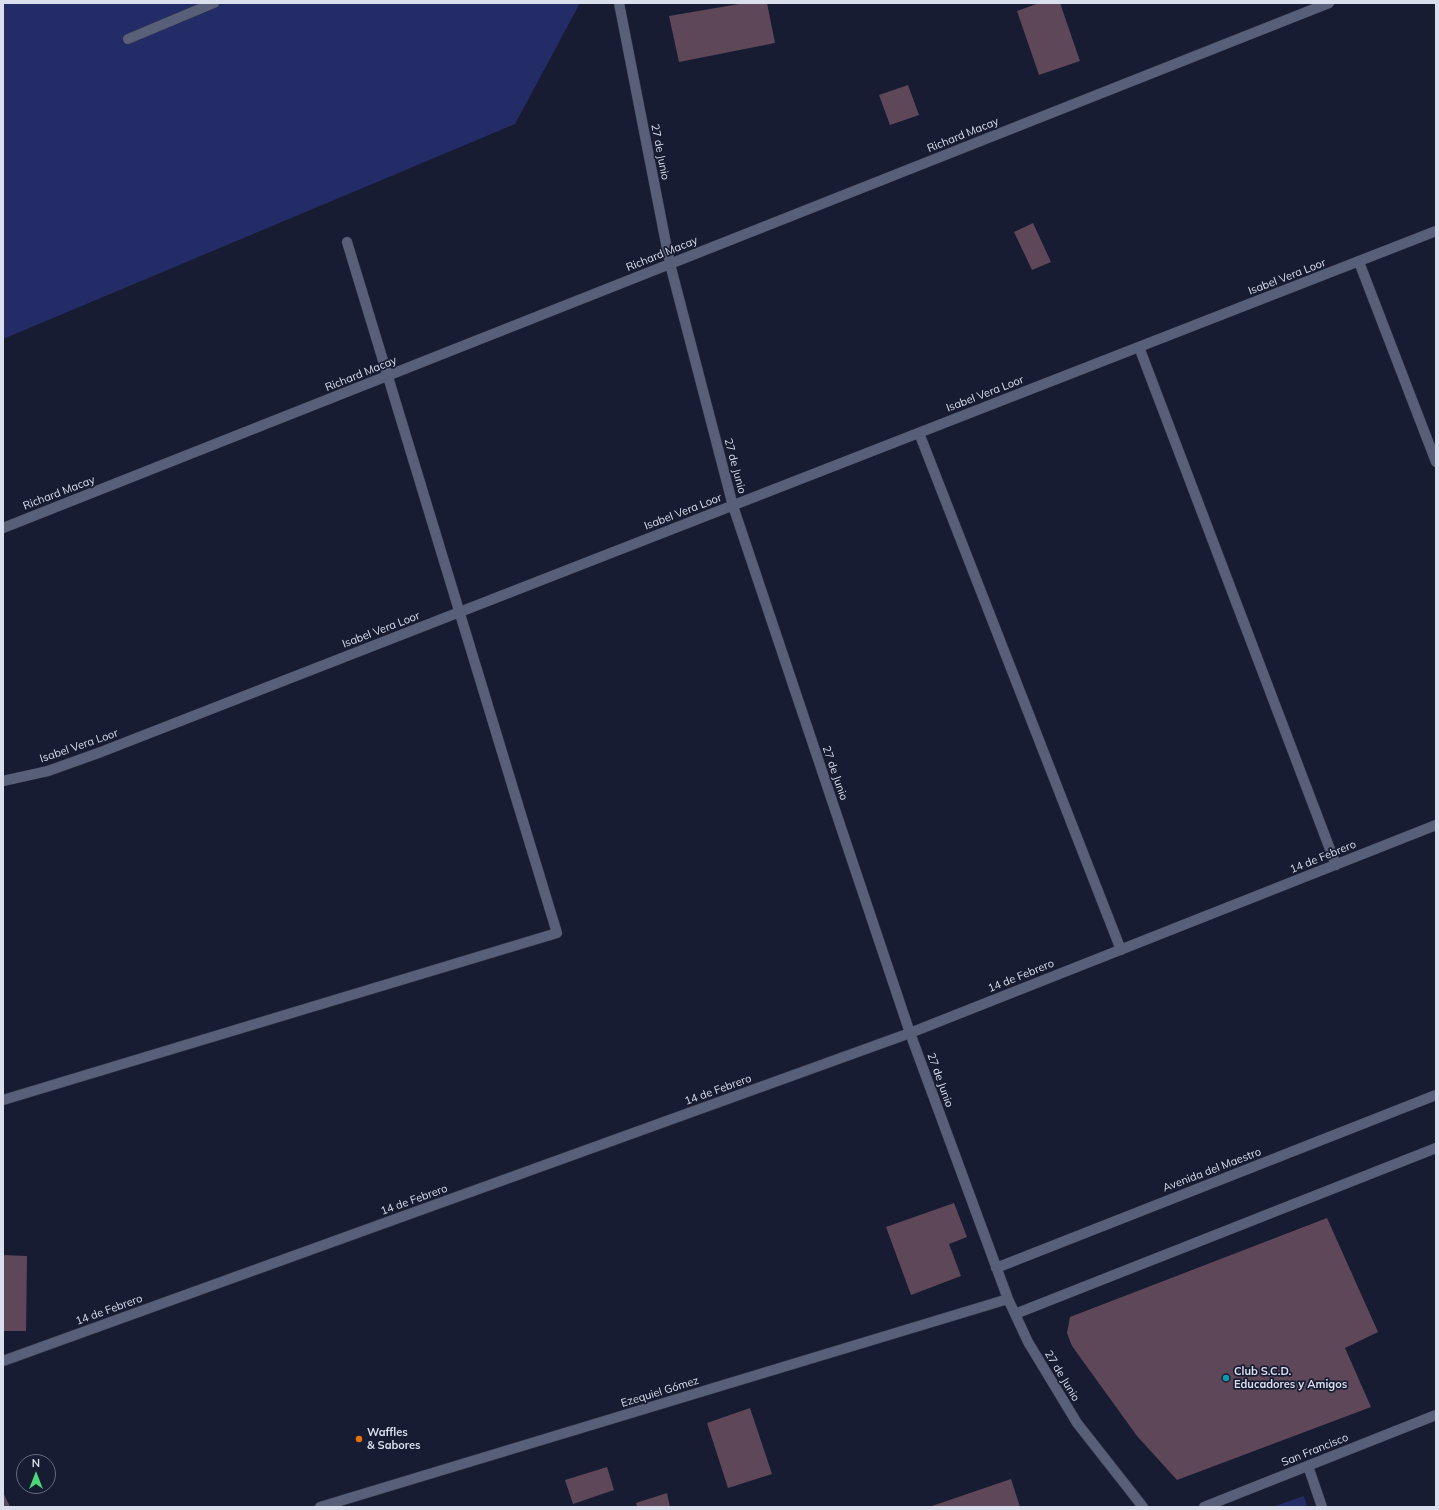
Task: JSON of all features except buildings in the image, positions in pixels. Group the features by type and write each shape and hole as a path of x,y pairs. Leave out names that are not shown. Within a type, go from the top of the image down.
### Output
{"street":[{"path":"128,39 214,3"},
{"name":"27 de Junio","path":"619,3 670,264 733,506 910,1034 996,1268 1015,1314 1044,1371 1077,1423 1143,1507"},
{"name":"Richard Macay","path":"3,528 388,377 1329,3"},
{"name":"Isabel Vera Loor","path":"3,781 48,771 101,752 1436,232"},
{"path":"3,1100 557,934 347,242"},
{"path":"1359,262 1436,462"},
{"path":"1139,348 1336,865"},
{"path":"919,433 1121,950"},
{"name":"14 de Febrero","path":"3,1361 910,1034 1436,826"},
{"name":"Avenida del Maestro","path":"996,1268 1436,1095"},
{"path":"1015,1314 1436,1148"},
{"name":"Ezequiel Gómez","path":"320,1507 1008,1299"},
{"name":"San Francisco","path":"1204,1507 1436,1415"},
{"path":"1308,1466 1322,1507"}],"shaded area":[{"path":"3,3 580,3 515,124 3,339"},
{"path":"1304,1496 1307,1507 1272,1507"}],"place":[{"name":"Club S.C.D. Educadores y Amigos","path":"1226,1378"},
{"name":"Waffles & Sabores","path":"359,1439"}]}
